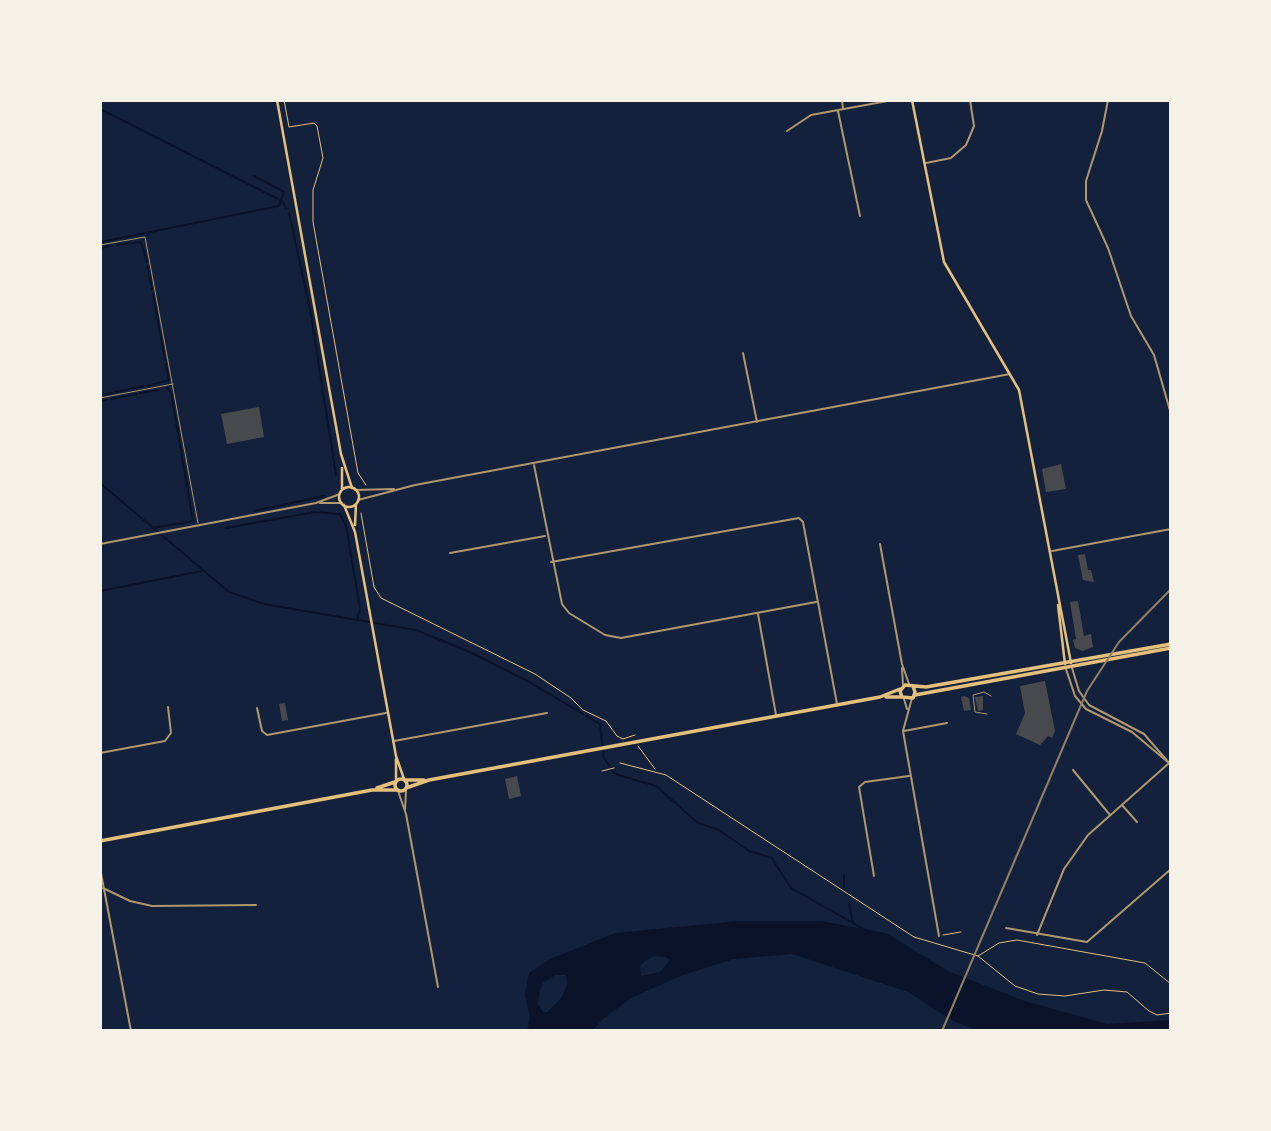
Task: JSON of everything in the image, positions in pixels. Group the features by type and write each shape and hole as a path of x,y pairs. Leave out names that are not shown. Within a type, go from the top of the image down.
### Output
{"highway":[{"path":"880,697 911,685 926,687 1070,660 1171,646"},
{"path":"100,841 372,790 396,781 429,779 880,697 913,697 944,688 1072,667 1171,646"},
{"path":"911,685 913,697"},
{"path":"902,687 903,698"},
{"path":"372,790 406,789 429,779"},
{"path":"405,780 406,789"},
{"path":"396,781 397,790"}],"main road":[{"path":"277,100 341,454 357,502 355,532"},
{"path":"912,100 948,272 1011,374 1020,395 1072,667"},
{"path":"341,454 343,504 355,532 387,713 396,756 405,780"},
{"path":"341,492 354,489"},
{"path":"343,504 357,502"},
{"path":"1058,602 1066,668"},
{"path":"396,756 396,781"}],"street":[{"path":"842,100 843,108"},
{"path":"787,131 809,116 893,100"},
{"path":"924,163 951,158 966,145 974,127 970,100"},
{"path":"1108,100 1102,131 1086,181 1086,200 1108,248 1131,316 1158,366 1171,414"},
{"path":"838,110 860,216"},
{"path":"743,353 757,423"},
{"path":"354,489 376,491 415,485 1011,374"},
{"path":"534,464 551,562 565,610 610,637 621,638 818,601"},
{"path":"357,502 415,485"},
{"path":"100,544 316,503 341,492"},
{"path":"316,503 343,504"},
{"path":"551,562 799,518 803,522 838,705"},
{"path":"1049,552 1171,529"},
{"path":"450,553 546,536"},
{"path":"880,544 902,664 902,687"},
{"path":"758,613 777,716"},
{"path":"902,664 911,685"},
{"path":"1072,667 1079,691 1089,705 1130,725 1158,747 1170,764"},
{"path":"1066,668 1075,696 1086,709 1132,732 1170,764"},
{"path":"913,697 902,731 939,936"},
{"path":"903,698 907,713"},
{"path":"100,752 165,741 172,733 168,707"},
{"path":"257,708 262,731 267,735 387,713"},
{"path":"393,741 547,713"},
{"path":"902,731 947,723"},
{"path":"1149,745 1152,742"},
{"path":"1154,751 1158,747"},
{"path":"1037,935 1066,865 1088,835 1170,764"},
{"path":"1073,770 1110,815"},
{"path":"874,876 859,787 865,782 909,776"},
{"path":"406,789 406,814"},
{"path":"397,790 406,814 438,987"},
{"path":"1122,805 1137,822"},
{"path":"100,868 131,1031"},
{"path":"1006,928 1080,943 1090,940 1171,869"},
{"path":"103,887 130,901 152,906 256,905"}],"lane":[{"path":"100,245 145,237 198,526"},
{"path":"100,398 174,384"},
{"path":"988,715 975,712 973,695 984,692 991,696"}],"path":[{"path":"284,100 289,127 314,123 317,126 324,158 313,190 313,222 358,473 370,487"},
{"path":"360,509 374,587 381,598 534,674 571,698 583,710 606,721 611,730 623,739 635,735 635,738"},
{"path":"609,736 611,730"},
{"path":"638,748 642,749 656,771"},
{"path":"620,763 656,771 914,937 978,956 1011,984 1038,994 1065,996 1104,990 1127,992 1157,1015 1171,1013"},
{"path":"602,771 614,768"},
{"path":"939,936 961,932"},
{"path":"978,956 999,943 1017,940 1145,963 1171,984"}],"water":[{"path":"738,921 821,921 886,933 950,972 1025,1001 1107,1024 1171,1020 1171,1031 979,1031 953,1021 908,992 792,954 734,959 683,975 631,998 604,1018 592,1031 527,1031 530,1018 525,995 529,973 550,959 615,933","holes":["654,956 670,960 660,972 641,976 640,966 645,961","555,975 566,975 567,984 562,997 547,1012 543,1012 538,1004 539,993 543,983"]}],"building":[{"path":"259,407 264,437 227,444 221,414"},
{"path":"1061,464 1066,489 1046,492 1042,469"},
{"path":"1085,554 1094,582 1083,580 1078,555"},
{"path":"1078,601 1084,636 1091,634 1093,647 1083,651 1075,648 1073,640 1076,639 1070,602"},
{"path":"1045,681 1055,731 1052,738 1048,736 1040,745 1016,734 1025,713 1020,686"},
{"path":"983,696 983,710 978,711 975,697"},
{"path":"961,697 969,698 971,710 964,711"},
{"path":"285,703 288,720 282,721 279,704"},
{"path":"517,776 521,796 509,799 505,779"}],"waterway":[{"path":"100,109 282,201 286,208"},
{"path":"101,242 279,206 284,192 254,176"},
{"path":"289,213 310,309 336,475"},
{"path":"117,245 141,242 147,262"},
{"path":"100,248 112,246"},
{"path":"148,266 152,289"},
{"path":"153,294 165,360"},
{"path":"147,386 169,380 166,364"},
{"path":"115,392 144,386"},
{"path":"152,528 193,521 171,392 167,388"},
{"path":"140,393 159,390"},
{"path":"100,395 112,393"},
{"path":"111,399 137,394"},
{"path":"100,401 106,400"},
{"path":"100,483 229,592 264,604 416,630 472,653 529,682 600,724 604,758 615,774 656,786 698,823 719,830 749,851 772,858 791,888 869,932"},
{"path":"254,511 324,496"},
{"path":"226,528 315,512 340,514 346,526 360,608 357,621"},
{"path":"100,591 202,571"},
{"path":"844,875 844,887"},
{"path":"849,903 853,923"}],"railway":[{"path":"942,1031 1087,691 1119,642 1171,589"}]}
